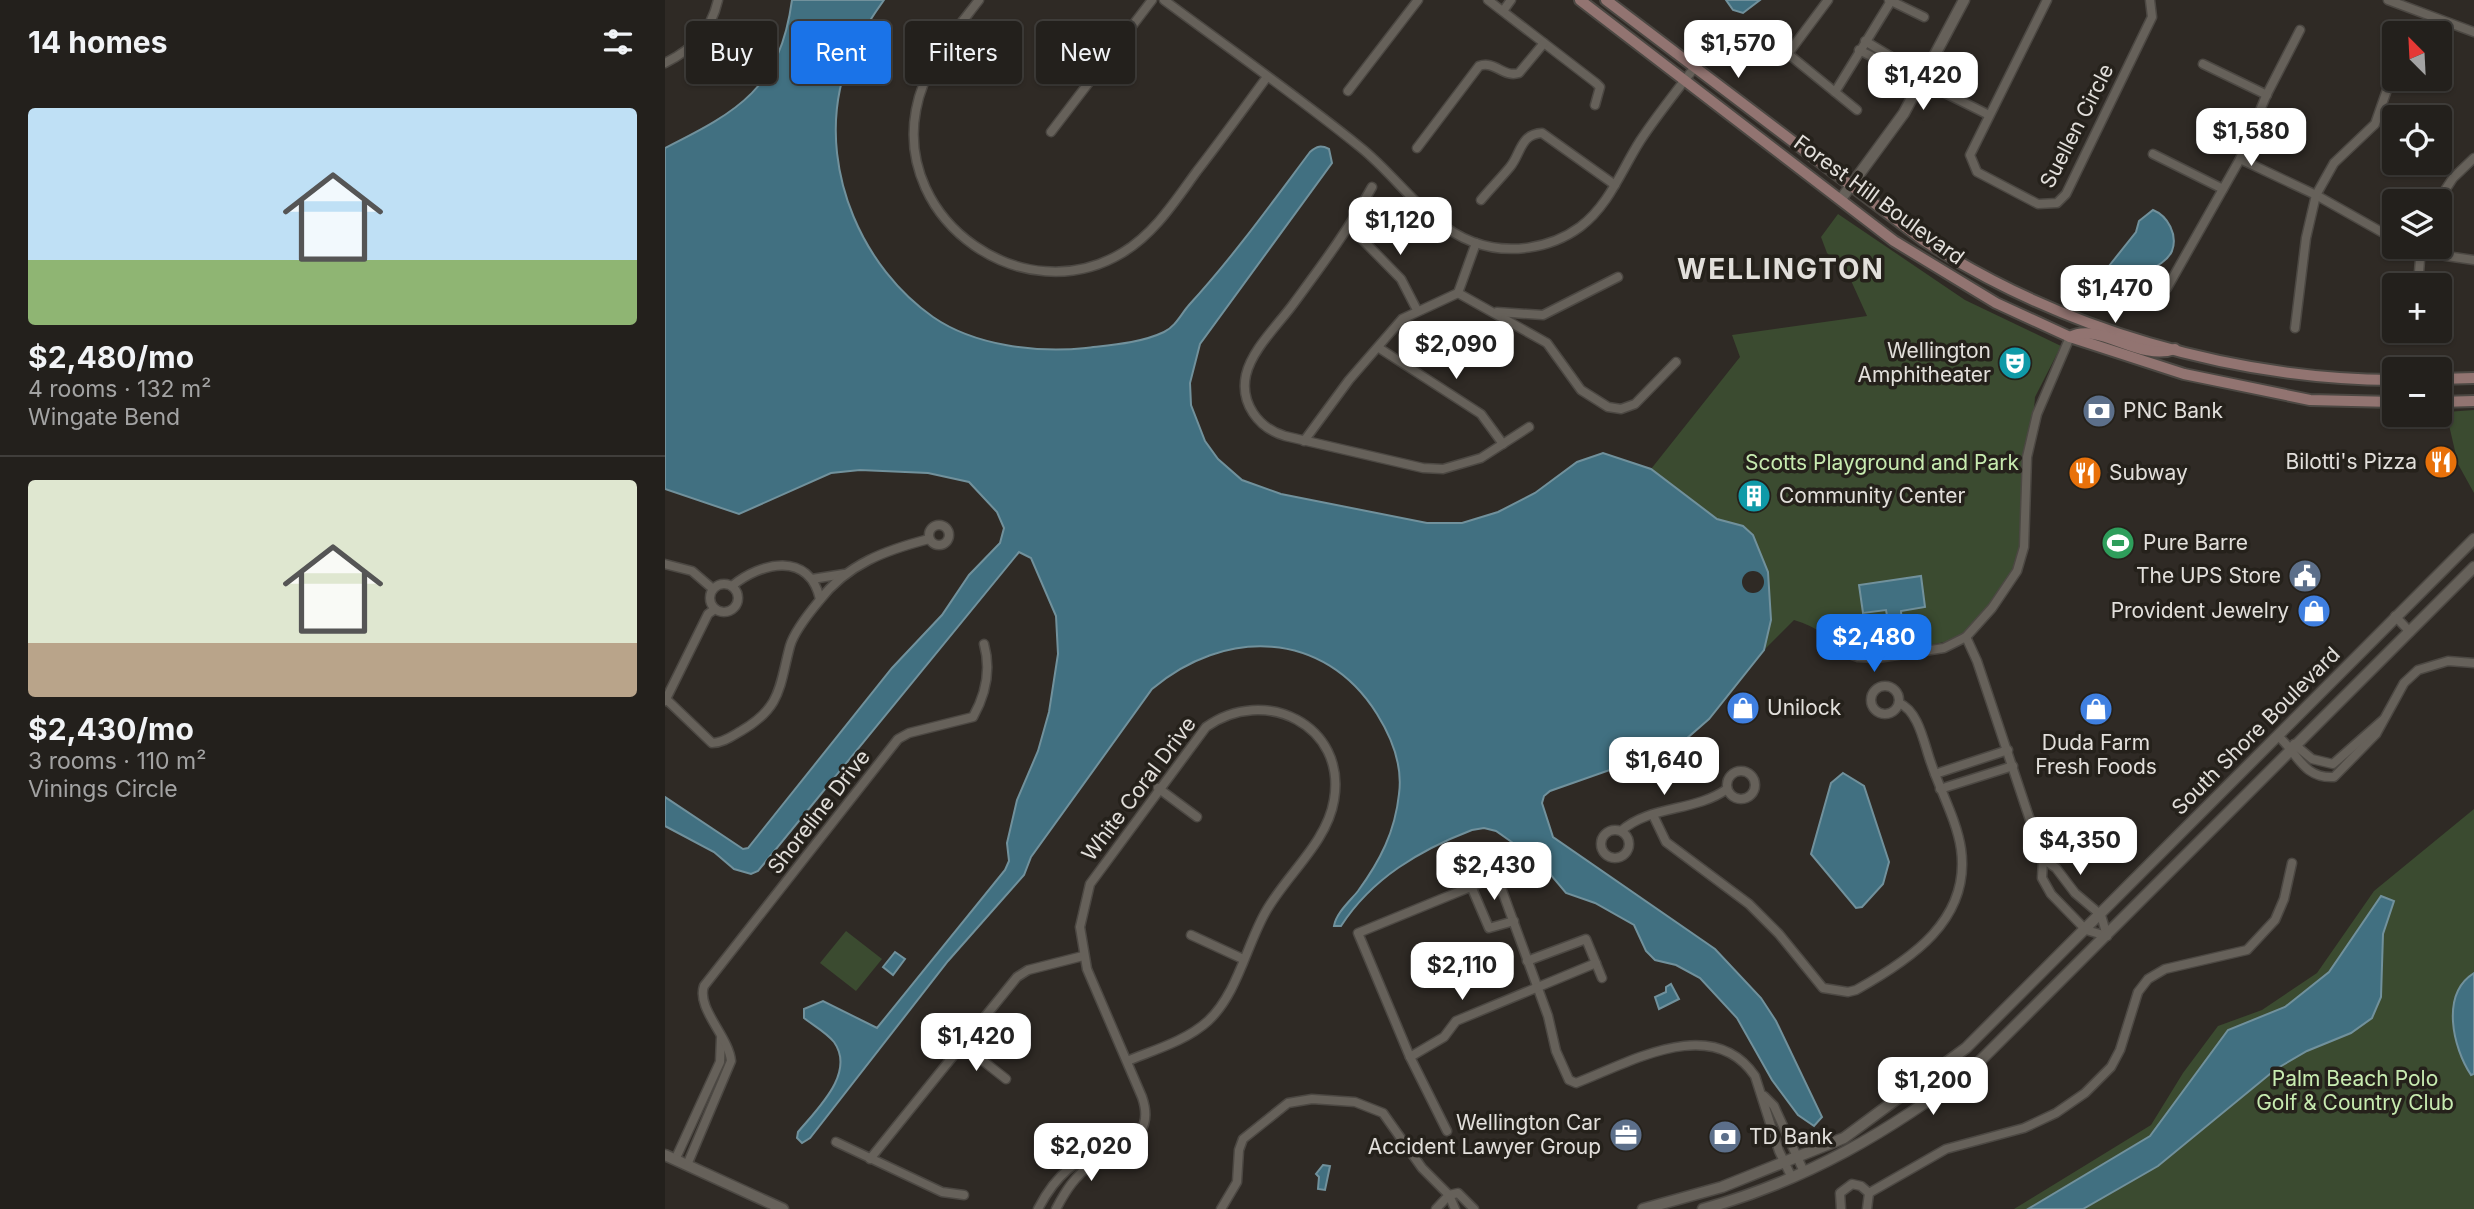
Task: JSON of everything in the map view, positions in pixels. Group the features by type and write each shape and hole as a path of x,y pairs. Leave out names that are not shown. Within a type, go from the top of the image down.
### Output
{"main road":[{"name":"Forest Hill Boulevard","path":"1580,0 1894,241 1957,281 2070,337 2184,374 2310,400 2382,402"},
{"name":"Forest Hill Boulevard","path":"1606,0 1853,184 1893,219 1964,265 2060,312 2175,349 2288,372 2382,379"},
{"path":"2070,337 2078,333 2091,333 2148,351 2159,353 2175,349"},
{"path":"2452,378 2474,377"},
{"path":"2452,402 2474,401"}],"street":[{"path":"665,63 685,52 703,35 718,0"},
{"path":"979,0 938,55 923,82 914,131 917,162 935,207 959,235 990,257 1025,269 1074,270 1109,259 1136,244 1160,221 1267,77"},
{"path":"1051,132 1152,0"},
{"path":"1164,0 1360,147 1437,222 1476,243 1513,249 1550,243 1589,220 1615,184 1644,135 1694,68"},
{"path":"1348,91 1418,0"},
{"path":"1503,11 1511,0"},
{"path":"1787,55 1828,0"},
{"path":"1835,92 1890,0 1924,17"},
{"path":"1841,199 1884,145 1923,80 1964,0"},
{"name":"Suellen Circle","path":"2047,0 1972,149 1973,167 1982,176 2038,204 2057,203 2066,194 2152,17 2150,0"},
{"path":"2388,0 2474,32"},
{"path":"1491,1 1596,83 1600,87 1595,105"},
{"path":"2167,288 2240,159 2267,95 2300,30"},
{"path":"1760,31 1857,110"},
{"path":"1865,41 1923,80"},
{"path":"1417,148 1479,66 1491,65 1507,74 1519,73 1544,43"},
{"path":"1859,50 1935,86 1989,116"},
{"path":"2203,64 2267,95"},
{"path":"2295,328 2306,238 2316,195 2334,163 2375,124 2387,91"},
{"path":"1481,200 1511,166 1514,155 1526,139 1542,133 1615,184"},
{"path":"2153,154 2223,189"},
{"path":"2240,159 2316,195 2382,232"},
{"path":"2446,189 2453,178 2474,159"},
{"path":"1372,187 1350,227 1255,356 1247,373 1246,398 1258,420 1273,432 1304,441 1436,469 1469,463 1529,427"},
{"path":"1350,227 1401,279 1417,310"},
{"path":"1304,441 1349,380 1402,319 1458,293 1476,243"},
{"path":"2452,255 2474,260"},
{"path":"1495,311 1542,315 1618,277"},
{"path":"1458,293 1495,311 1547,343 1581,390 1608,407 1621,409 1635,404 1676,362"},
{"path":"1825,640 1839,650 1858,657 1877,658 1944,648 1966,637 1992,608 2017,571 2024,547 2027,457 2037,414 2070,337"},
{"path":"1379,348 1481,414 1503,444"},
{"path":"715,609 708,614 665,700 712,743 723,741 753,724 769,711 782,686 790,644 820,599 848,573 886,550 929,539"},
{"name":"South Shore Boulevard","path":"1643,1209 1721,1187 1844,1138 1966,1048 2281,738 2395,617 2474,539"},
{"path":"665,564 692,572 713,589"},
{"path":"732,586 748,573 769,566 803,571 813,579 820,599"},
{"name":"South Shore Boulevard","path":"1703,1209 1792,1178 1880,1134 1961,1078 2107,936 2474,567"},
{"path":"813,579 848,573"},
{"path":"724,584 732,586 737,594 735,606 723,612 715,609 709,597 713,589 724,584"},
{"path":"2395,617 2410,632"},
{"path":"1966,637 2014,766 2043,859 2042,878 2046,886 2086,930 2107,936"},
{"name":"Shoreline Drive","path":"687,1165 729,1070 730,1055 702,997 703,986 898,739 909,733 973,717 980,704 990,664 984,644"},
{"path":"2281,738 2290,753 2321,778 2334,777 2377,734 2404,682 2418,670 2448,661 2474,663"},
{"path":"1653,815 1665,842 1749,904 1779,933 1823,988 1848,992 1877,979 1945,924 1956,901 1961,877 1961,848 1935,774 1912,712 1899,703"},
{"name":"White Coral Drive","path":"1056,1209 1069,1184 1094,1162 1139,1134 1145,1116 1144,1103 1083,956 1080,927 1090,884 1158,788 1206,727 1239,710 1264,708 1288,715 1309,728 1326,750 1335,780 1332,810 1321,833 1274,896 1226,998 1206,1023 1184,1037 1127,1061"},
{"path":"2281,738 2298,745 2312,759 2333,764 2383,720"},
{"path":"1935,774 2008,750"},
{"path":"1959,766 1965,781"},
{"path":"1940,789 2014,766"},
{"path":"1158,788 1197,817"},
{"path":"1621,831 1631,823 1691,807 1727,789"},
{"path":"2043,859 2056,869 2075,893 2101,915 2107,936"},
{"path":"1869,1193 1946,1149 2024,1128 2056,1113 2085,1093 2111,1067 2120,1050 2138,992 2148,979 2165,969 2247,950 2275,920 2284,899 2292,863"},
{"path":"1447,1132 1409,1057 1358,933 1498,877 1537,987 1556,1051 1569,1080 1576,1083 1672,1047 1705,1044 1749,1066 1764,1096 1784,1162 1792,1178"},
{"path":"1471,886 1489,928 1514,921"},
{"path":"1191,935 1243,959"},
{"path":"1527,961 1586,939 1602,978"},
{"path":"870,1159 1022,973 1083,956"},
{"path":"1409,1057 1444,1037 1456,1021 1596,963"},
{"path":"721,1035 720,1062 670,1157 783,1209"},
{"path":"963,1045 1006,1079"},
{"path":"1764,1096 1774,1106 1804,1172"},
{"path":"1221,1209 1237,1182 1239,1150 1243,1139 1288,1103 1312,1099 1355,1102 1383,1113 1422,1168 1449,1195 1455,1209"},
{"path":"836,1142 942,1192 964,1195"},
{"path":"1038,1209 1047,1191 1067,1168 1090,1153 1118,1149"},
{"path":"1840,1209 1838,1198 1847,1186 1861,1185 1869,1193"},
{"path":"1436,1209 1449,1195 1458,1193 1474,1209"},
{"path":"1867,1209 1869,1193"}],"green space":[{"name":"Scotts Playground and Park","path":"1838,214 1965,300 2061,346 2035,397 2022,565 1966,637 1892,652 1862,653 1852,651 1810,626 1794,620 1764,650 1771,620 1743,526 1717,519 1651,469 1740,357 1732,335 1867,316 1848,274 1827,253 1821,237"},
{"path":"2474,410 2474,493 2458,464 2449,427 2452,427 2452,412"},
{"name":"Palm Beach Polo Golf & Country Club","path":"2474,809 2474,1209 2014,1209 2151,1125 2183,1073 2218,1026 2262,1010 2317,973 2374,891"},
{"path":"846,931 882,959 856,991 820,963"}],"water":[{"path":"792,0 884,0 870,21 791,21 791,84 841,84 836,121 837,154 843,186 853,216 868,246 886,273 908,297 933,317 968,335 987,341 1027,348 1067,349 1116,345 1164,332 1175,323 1221,268 1310,152 1317,147 1329,149 1332,163 1200,344 1190,383 1191,405 1205,441 1218,459 1242,480 1281,494 1427,523 1462,523 1498,512 1535,493 1577,462 1603,453 1651,469 1717,519 1743,526 1753,535 1768,572 1771,620 1764,650 1709,719 1678,746 1550,791 1544,796 1542,803 1553,837 1715,949 1761,998 1776,1021 1822,1117 1814,1126 1798,1115 1772,1080 1737,1018 1700,978 1676,965 1655,960 1646,951 1634,925 1595,903 1566,893 1540,862 1496,831 1484,828 1472,830 1416,857 1382,880 1353,909 1341,926 1334,926 1340,912 1373,869 1385,846 1397,808 1400,783 1398,762 1392,742 1377,714 1355,686 1330,666 1302,653 1272,647 1241,648 1210,655 1180,669 1152,689 1031,857 1024,875 948,961 810,1138 802,1143 797,1138 798,1132 824,1102 837,1078 840,1066 840,1054 834,1042 804,1018 804,1009 823,1001 877,1028 1005,870 1009,861 1007,843 1017,800 1038,751 1049,712 1058,654 1056,616 1031,558 1019,552 758,871 751,874 734,869 714,852 665,826 665,797 743,849 748,848 892,668 942,615 969,575 1000,543 1004,528 997,512 969,482 928,473 860,470 831,473 739,514 665,489 665,148 735,108 759,84 777,84 777,55 786,30"},
{"path":"1726,0 1760,0 1743,13 1733,10"},
{"path":"2153,210 2167,221 2173,233 2174,245 2168,257 2144,272 2125,277 2109,275 2109,266 2136,232 2139,221"},
{"path":"1921,576 1925,607 1901,611 1902,624 1889,626 1886,610 1863,613 1859,585"},
{"path":"1843,773 1864,786 1889,862 1883,884 1862,907 1856,908 1811,854 1831,783"},
{"path":"2381,896 2394,901 2383,934 2381,997 2372,1018 2351,1033 2307,1051 2276,1069 2158,1166 2083,1209 2028,1209 2150,1136 2228,1030 2285,1007 2329,972"},
{"path":"895,952 905,959 893,975 883,967"},
{"path":"2474,973 2474,1074 2471,1075 2455,1036 2453,1007 2463,982"},
{"path":"1671,984 1679,999 1659,1009 1655,997 1666,992 1666,987"},
{"path":"1323,1165 1330,1166 1325,1190 1318,1189 1319,1177 1316,1174"}],"pier":[{"path":"1753,571 1761,574 1764,582 1761,590 1753,593 1745,590 1742,582 1745,574"}],"place":[{"name":"Wellington Amphitheater","path":"2015,363"},
{"name":"PNC Bank","path":"2099,411"},
{"name":"Bilotti's Pizza","path":"2441,462"},
{"name":"Subway","path":"2085,473"},
{"name":"Community Center","path":"1754,496"},
{"name":"Pure Barre","path":"2118,543"},
{"name":"The UPS Store","path":"2305,576"},
{"name":"Provident Jewelry","path":"2314,611"},
{"name":"Unilock","path":"1743,708"},
{"name":"Duda Farm Fresh Foods","path":"2096,709"},
{"name":"Wellington Car Accident Lawyer Group","path":"1626,1135"},
{"name":"TD Bank","path":"1725,1137"}],"district":[{"name":"WELLINGTON","path":"1781,269"}]}
